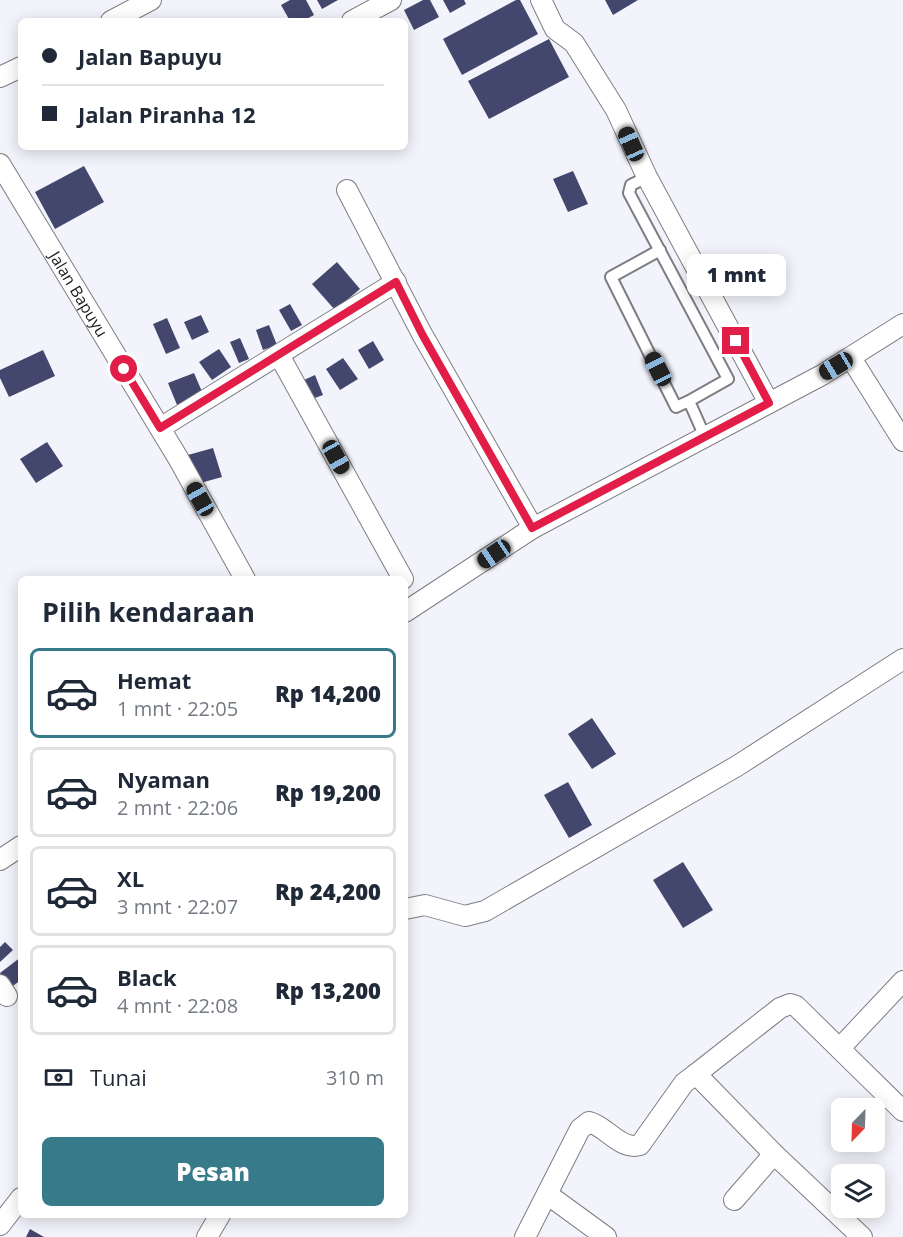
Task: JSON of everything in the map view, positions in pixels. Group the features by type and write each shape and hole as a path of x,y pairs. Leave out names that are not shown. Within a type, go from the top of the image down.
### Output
{"street":[{"path":"117,18 151,0"},
{"path":"358,18 391,0"},
{"path":"541,0 555,29 574,44 616,110 647,177 769,403"},
{"path":"0,77 18,68"},
{"name":"Jalan Bapuyu","path":"0,164 160,428 243,576"},
{"path":"346,190 422,334 532,528"},
{"path":"160,428 396,282"},
{"path":"411,608 532,528 851,358 903,324"},
{"path":"279,355 402,576"},
{"path":"851,358 903,441"},
{"path":"408,909 425,906 465,916 485,911 737,766 903,659"},
{"path":"0,860 18,848"},
{"path":"840,1048 903,981"},
{"path":"525,1237 580,1129 589,1122 598,1124 624,1144 634,1147 640,1145 684,1083 780,1008 790,1004 796,1006 903,1111"},
{"path":"696,1074 774,1154 860,1236"},
{"path":"734,1200 774,1154"},
{"path":"547,1194 606,1237"},
{"path":"0,1225 18,1202"},
{"path":"207,1237 218,1218"}],"lane":[{"path":"647,177 631,185 629,193 660,250 728,380 676,407 611,277 660,250"},
{"path":"689,400 705,437"}],"building":[{"path":"290,0 306,0 314,15 308,18 288,18 281,5"},
{"path":"317,0 338,0 322,9"},
{"path":"423,0 430,0 439,17 414,30 404,10"},
{"path":"443,0 464,0 466,4 450,13"},
{"path":"516,0 520,0 538,34 462,75 443,39"},
{"path":"605,0 638,0 613,15"},
{"path":"549,39 569,77 489,119 468,81"},
{"path":"84,166 104,202 55,229 35,192"},
{"path":"573,171 588,204 568,212 553,179"},
{"path":"337,262 360,289 335,310 312,284"},
{"path":"290,304 302,325 291,331 279,310"},
{"path":"201,315 209,332 192,340 184,322"},
{"path":"167,318 180,348 166,354 153,324"},
{"path":"269,325 277,345 263,350 256,330"},
{"path":"240,338 249,359 239,363 230,342"},
{"path":"373,341 384,360 369,369 358,350"},
{"path":"219,349 231,367 212,380 199,362"},
{"path":"43,350 55,376 9,397 0,378 0,370"},
{"path":"343,358 358,379 340,390 326,369"},
{"path":"194,373 203,394 177,405 168,383"},
{"path":"315,375 323,395 312,399 304,380"},
{"path":"47,442 63,466 36,483 20,459"},
{"path":"213,448 222,477 197,484 188,455"},
{"path":"592,718 616,754 592,769 568,734"},
{"path":"568,782 592,825 569,838 544,795"},
{"path":"683,862 713,910 683,928 653,880"},
{"path":"5,942 13,950 0,962 0,947"},
{"path":"18,959 18,982 10,988 0,973"},
{"path":"30,1229 44,1237 26,1237"}],"route":[{"path":"124,369 160,428 396,282 422,334 532,528 769,403 736,341"}]}
